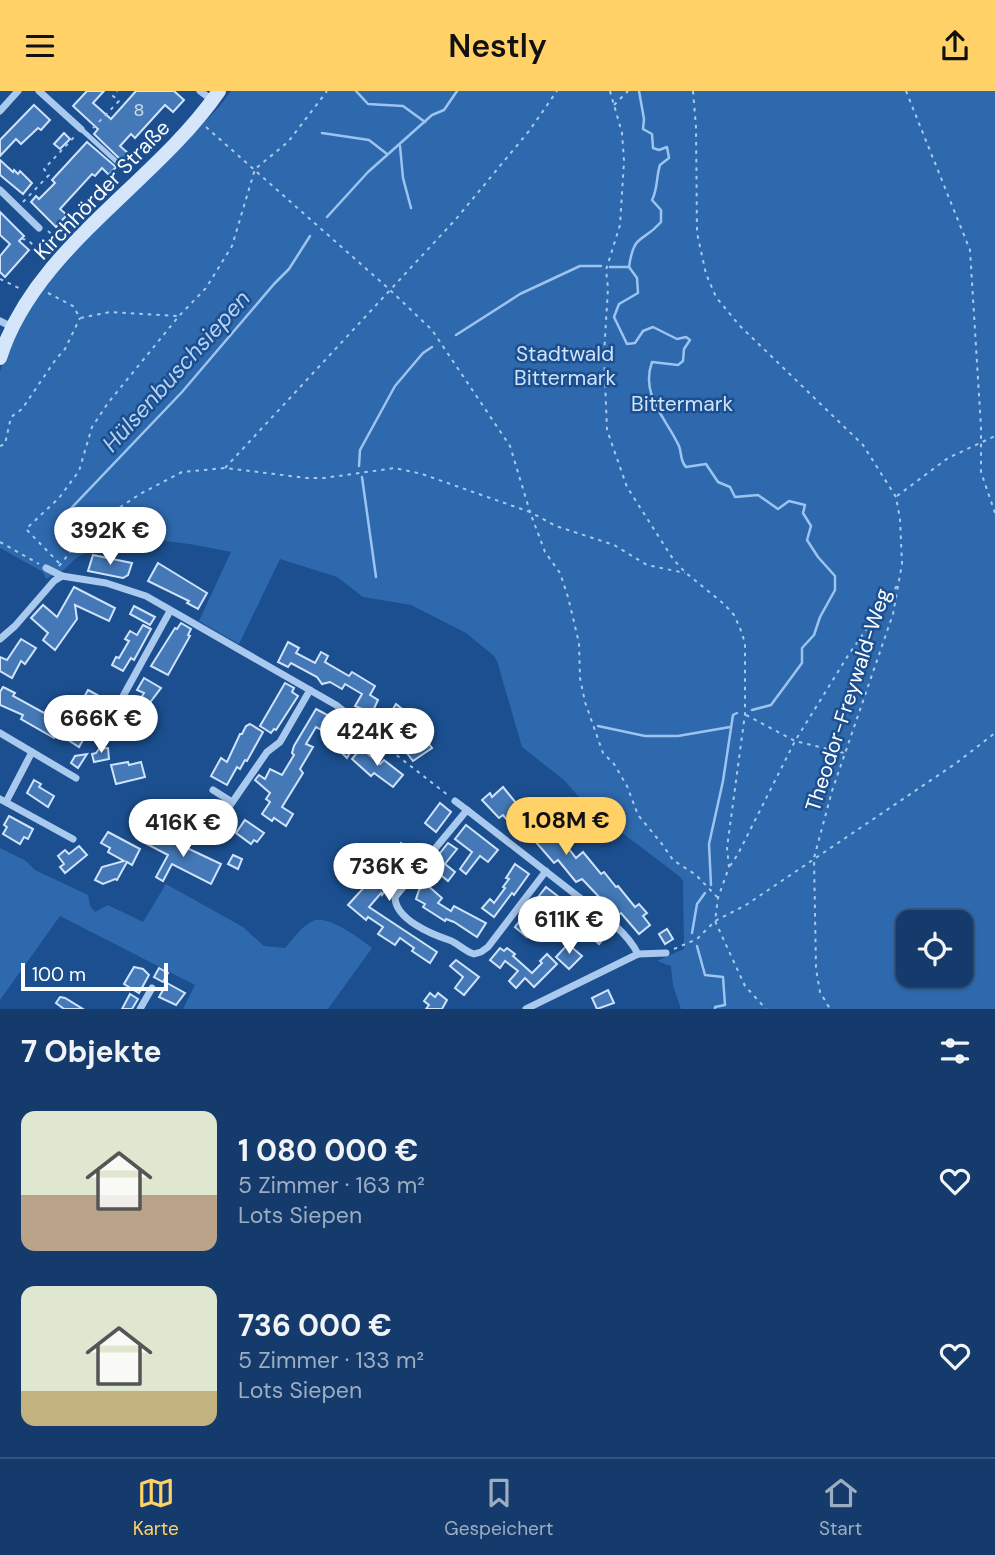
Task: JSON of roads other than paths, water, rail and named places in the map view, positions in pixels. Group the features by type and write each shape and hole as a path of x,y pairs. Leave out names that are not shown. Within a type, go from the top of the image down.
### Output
{"main road":[{"name":"Kirchhörder Straße","path":"0,358 6,324 25,305 68,251 164,156 216,96"}],"street":[{"path":"0,111 18,91"},
{"path":"38,91 84,132"},
{"path":"200,91 216,96"},
{"path":"0,190 39,228"},
{"path":"46,568 62,576 106,583 146,596 336,705 385,743"},
{"path":"0,639 15,626 54,581 62,576"},
{"path":"122,698 170,611"},
{"path":"220,820 267,752 280,743 310,690"},
{"path":"0,733 76,778"},
{"path":"32,752 3,800 73,839"},
{"path":"213,790 233,802"},
{"path":"455,801 615,926 638,954"},
{"path":"467,810 395,897 395,906 400,913 439,939 451,940 474,954 481,952 546,871"},
{"path":"526,1009 638,954 666,953"},
{"path":"142,1009 152,988"}],"lane":[{"path":"84,132 117,162"}],"waterway":[{"path":"356,91 368,104 403,106 425,122"},
{"name":"Hülsenbuschsiepen","path":"327,217 368,172 432,115 444,110 457,91"},
{"path":"639,91 643,129 652,134 653,148 659,150 667,147 669,158 660,165 652,200 661,210 661,222 636,243 631,256 629,267 637,278 638,293 619,304 614,317 627,344 635,343 643,331 653,327 677,339 686,337 690,340 684,349 683,361 678,365 652,362 649,374 652,396 679,446 684,465 706,464 718,482 730,487 735,497 758,495 778,509 789,501 805,505 803,513 811,526 807,540 835,576 835,590 820,617 814,635 802,648 802,663 771,705 752,710"},
{"path":"322,133 369,140 387,154"},
{"path":"400,146 403,178 411,208"},
{"name":"Hülsenbuschsiepen","path":"59,521 182,392 289,269 310,236"},
{"path":"456,335 520,294 580,266 601,266"},
{"path":"610,267 629,267"},
{"path":"359,466 360,450 395,386 423,353 432,347"},
{"path":"362,477 376,577"},
{"path":"711,885 709,844 723,781 733,715 737,713"},
{"path":"598,726 645,736 678,736 730,727"},
{"path":"692,933 697,904 705,893"},
{"path":"697,946 705,975 723,977 725,1005 715,1009"}],"park label":[{"name":"Stadtwald Bittermark","path":"565,366"},
{"name":"Bittermark","path":"682,404"}]}
